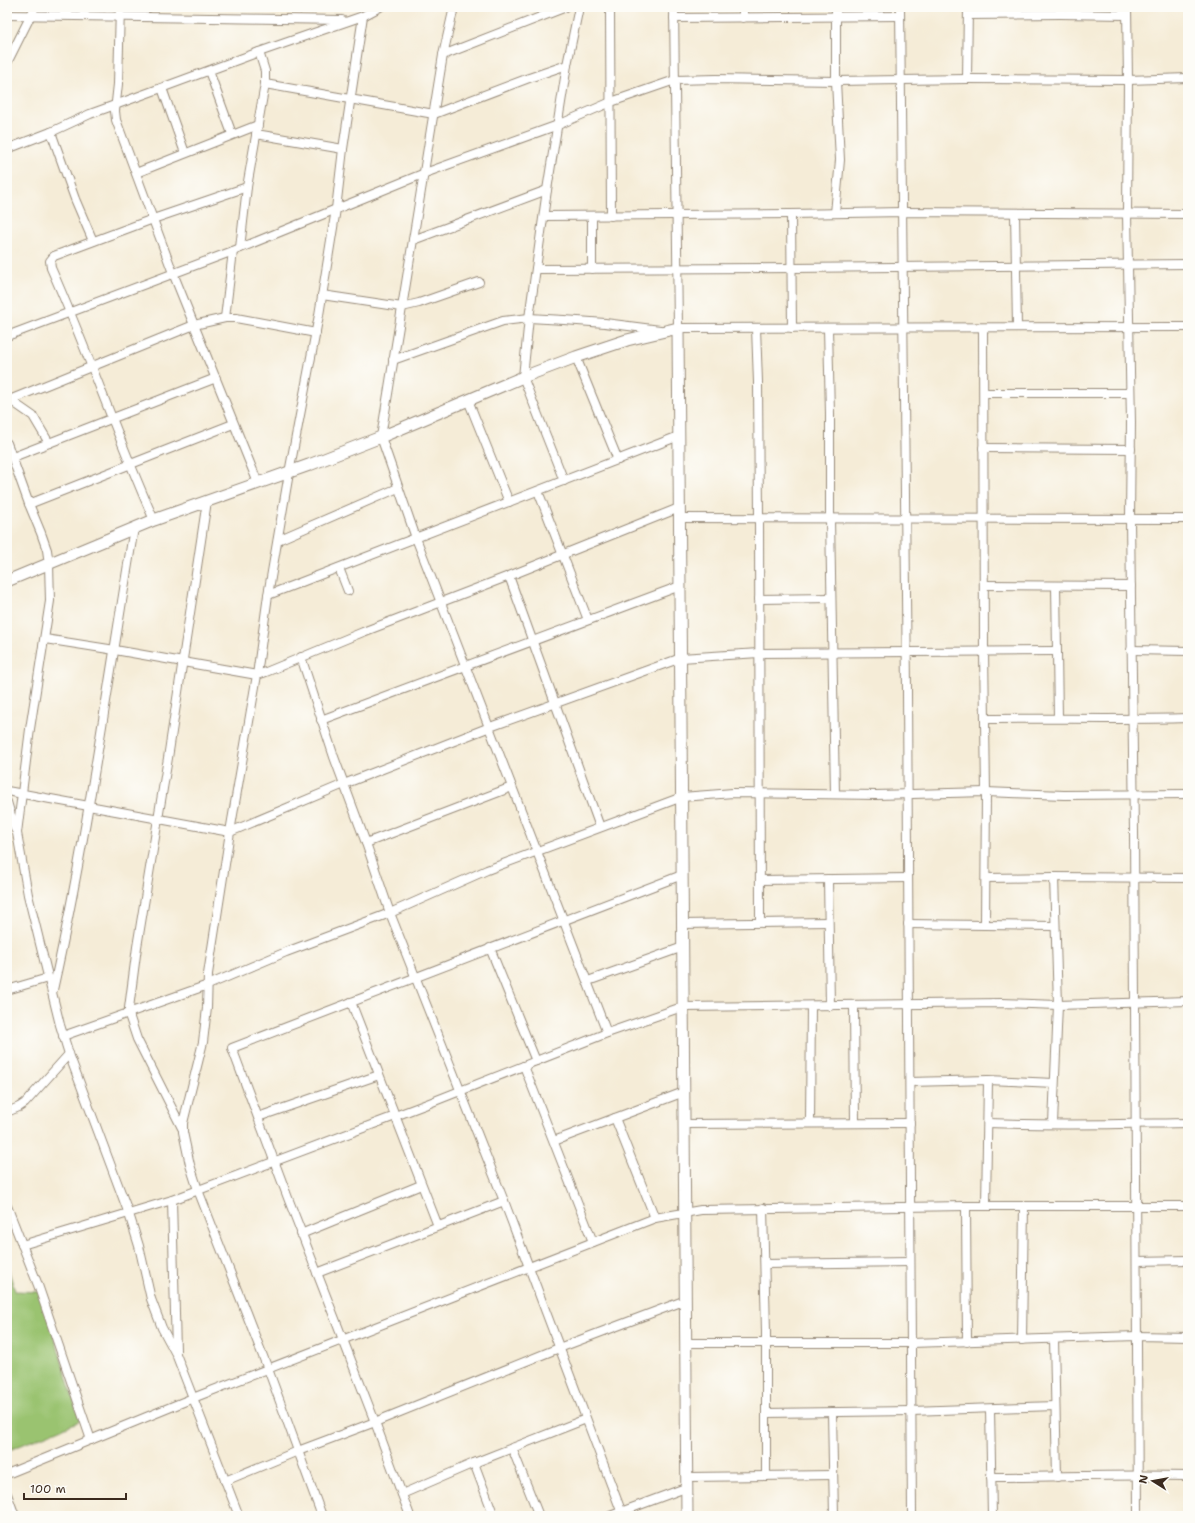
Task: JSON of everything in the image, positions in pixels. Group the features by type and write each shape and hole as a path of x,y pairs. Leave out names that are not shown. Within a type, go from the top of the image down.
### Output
{"street":[{"path":"7,63 35,7"},
{"path":"120,7 118,84 115,105 116,120 173,273 258,483"},
{"path":"182,1129 190,1089 203,1042 208,1008 208,974 230,832 257,675 268,595 288,473 316,333 336,209 364,7"},
{"path":"7,149 51,132 90,114 259,52 363,16 380,7"},
{"path":"454,7 444,55 381,437 416,538 442,602 607,1033"},
{"path":"444,55 566,7"},
{"path":"564,481 523,377 529,318 547,190 578,7"},
{"path":"610,7 612,216"},
{"path":"674,7 681,658 682,1007 687,1343 687,1516"},
{"path":"743,7 743,18"},
{"path":"835,213 840,160 836,81 836,7"},
{"path":"900,7 904,267 904,519 910,1082 912,1516"},
{"path":"967,79 968,11 1127,11 1127,264 1131,449 1130,519 1134,794 1138,1516"},
{"path":"7,15 351,20"},
{"path":"674,18 900,16"},
{"path":"225,318 265,84 266,76 259,52"},
{"path":"265,84 434,114 567,65"},
{"path":"209,70 232,134"},
{"path":"7,336 71,313 236,249 425,173 558,125 611,102 675,80 1128,80 1188,78"},
{"path":"162,88 184,153"},
{"path":"136,173 258,125"},
{"path":"51,132 75,199 93,241"},
{"path":"256,134 344,149"},
{"path":"154,520 130,465 71,313 51,268 50,261 54,256 93,241 247,187"},
{"path":"414,240 547,190"},
{"path":"544,216 592,217 903,212 1188,214"},
{"path":"1015,213 1017,328"},
{"path":"791,214 792,328"},
{"path":"592,217 592,269"},
{"path":"536,269 1188,264"},
{"path":"322,295 402,307 419,303 479,282"},
{"path":"8,400 194,325 225,318 244,319 316,333"},
{"path":"393,360 503,321 529,318 605,323 665,331"},
{"path":"7,581 154,520 288,473 381,437 523,377 576,357 627,340 678,328 1188,327"},
{"path":"756,328 759,518 760,922"},
{"path":"828,328 835,794"},
{"path":"983,328 984,651 986,719 985,925"},
{"path":"576,357 618,460"},
{"path":"13,457 216,378"},
{"path":"984,393 1130,392"},
{"path":"8,400 33,416 49,443"},
{"path":"468,400 509,502"},
{"path":"29,504 233,424"},
{"path":"268,595 679,436"},
{"path":"7,443 47,550 50,564 50,602 30,729 17,833"},
{"path":"983,448 1131,449"},
{"path":"278,540 398,488"},
{"path":"538,491 588,620"},
{"path":"207,501 183,662 136,947 128,1013 141,1046 182,1129 190,1165 198,1190 268,1368 322,1516"},
{"path":"45,639 257,675 563,555 679,513 759,518 830,519 1188,519"},
{"path":"52,995 69,918 89,807 134,528"},
{"path":"339,568 348,591"},
{"path":"509,576 600,827"},
{"path":"984,585 1131,586"},
{"path":"321,720 680,586"},
{"path":"1056,586 1058,718"},
{"path":"759,599 831,598"},
{"path":"1132,650 1188,651"},
{"path":"7,791 230,832 344,784 490,727 681,658 759,653 1057,651"},
{"path":"301,657 321,720 390,913 414,977 504,1201 622,1514"},
{"path":"986,719 1058,718 1094,720 1188,718"},
{"path":"366,843 512,786"},
{"path":"63,1036 208,985 299,947 390,913 487,870 682,797 733,793 907,794 986,792 1064,794 1188,794"},
{"path":"7,802 17,833 28,895 63,1036 129,1214 139,1246 151,1299 162,1328 176,1354 239,1516"},
{"path":"410,1516 232,1048 682,875"},
{"path":"1053,1124 1058,1005 1054,877"},
{"path":"760,880 908,878"},
{"path":"986,878 1188,878"},
{"path":"828,879 830,1006"},
{"path":"682,924 828,922"},
{"path":"908,924 1055,926"},
{"path":"588,981 683,947"},
{"path":"490,948 536,1061"},
{"path":"7,990 48,978"},
{"path":"22,1245 172,1200 395,1116 607,1033 682,1007 1002,1003 1058,1005 1188,1001"},
{"path":"351,1002 438,1226"},
{"path":"810,1123 811,1006"},
{"path":"854,1006 855,1123"},
{"path":"7,1112 20,1108 69,1054"},
{"path":"524,1066 593,1242"},
{"path":"258,1118 379,1075"},
{"path":"910,1082 988,1080 1054,1083"},
{"path":"986,1206 988,1080"},
{"path":"554,1141 684,1092"},
{"path":"615,1118 655,1218"},
{"path":"684,1124 910,1123"},
{"path":"988,1123 1188,1123"},
{"path":"302,1234 421,1185"},
{"path":"172,1200 176,1354"},
{"path":"317,1274 504,1201"},
{"path":"7,1206 38,1285 91,1440"},
{"path":"7,1474 268,1368 528,1267 655,1218 685,1211 763,1208 910,1206 1188,1206"},
{"path":"966,1206 967,1342"},
{"path":"1022,1340 1024,1206"},
{"path":"763,1208 766,1344 766,1476"},
{"path":"1137,1261 1188,1260"},
{"path":"765,1264 910,1262"},
{"path":"226,1481 559,1348 686,1300"},
{"path":"687,1343 911,1343 1137,1336 1188,1337"},
{"path":"1054,1339 1057,1477"},
{"path":"766,1413 912,1411 1055,1406"},
{"path":"990,1409 992,1516"},
{"path":"832,1412 834,1516"},
{"path":"402,1494 474,1463 586,1419"},
{"path":"512,1448 540,1516"},
{"path":"474,1463 494,1516"},
{"path":"610,1516 622,1514 688,1482 766,1476 833,1475"},
{"path":"991,1477 1138,1475 1188,1476"},
{"path":"7,1494 15,1516"}],"green space":[{"path":"7,1265 15,1291 41,1292 80,1421 7,1451"}]}
